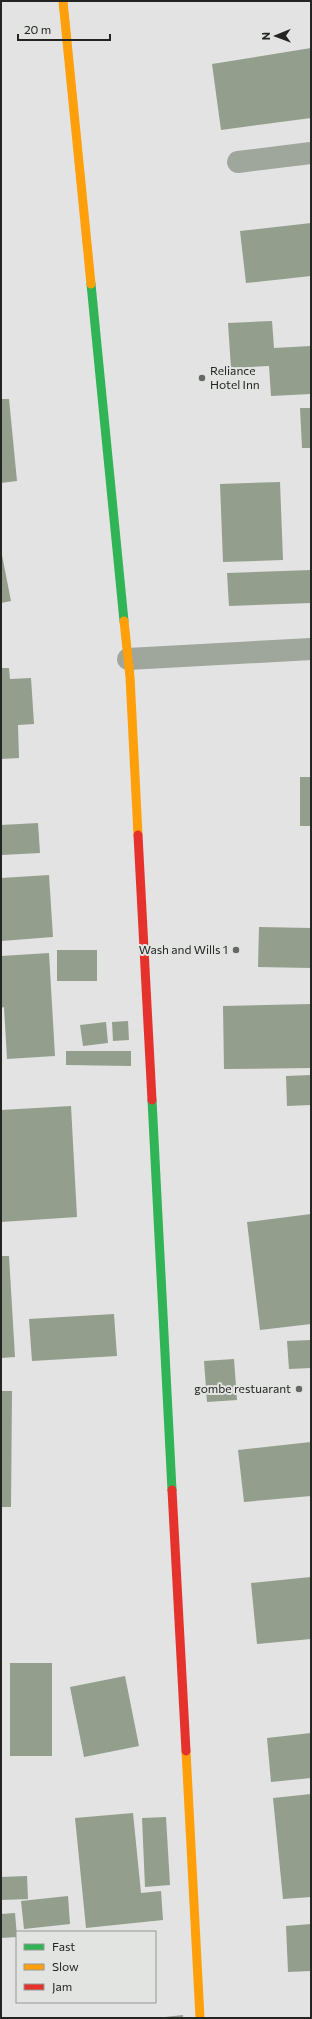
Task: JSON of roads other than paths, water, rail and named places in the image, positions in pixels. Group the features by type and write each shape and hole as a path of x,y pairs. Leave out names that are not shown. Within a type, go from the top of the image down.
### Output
{"street":[{"path":"63,1 128,659 200,2018"},
{"path":"238,162 311,153"},
{"path":"128,659 311,649"}],"place":[{"name":"Reliance Hotel Inn","path":"202,378"},
{"name":"Wash and Wills 1","path":"236,950"},
{"name":"gombe restuarant","path":"299,1389"}]}
